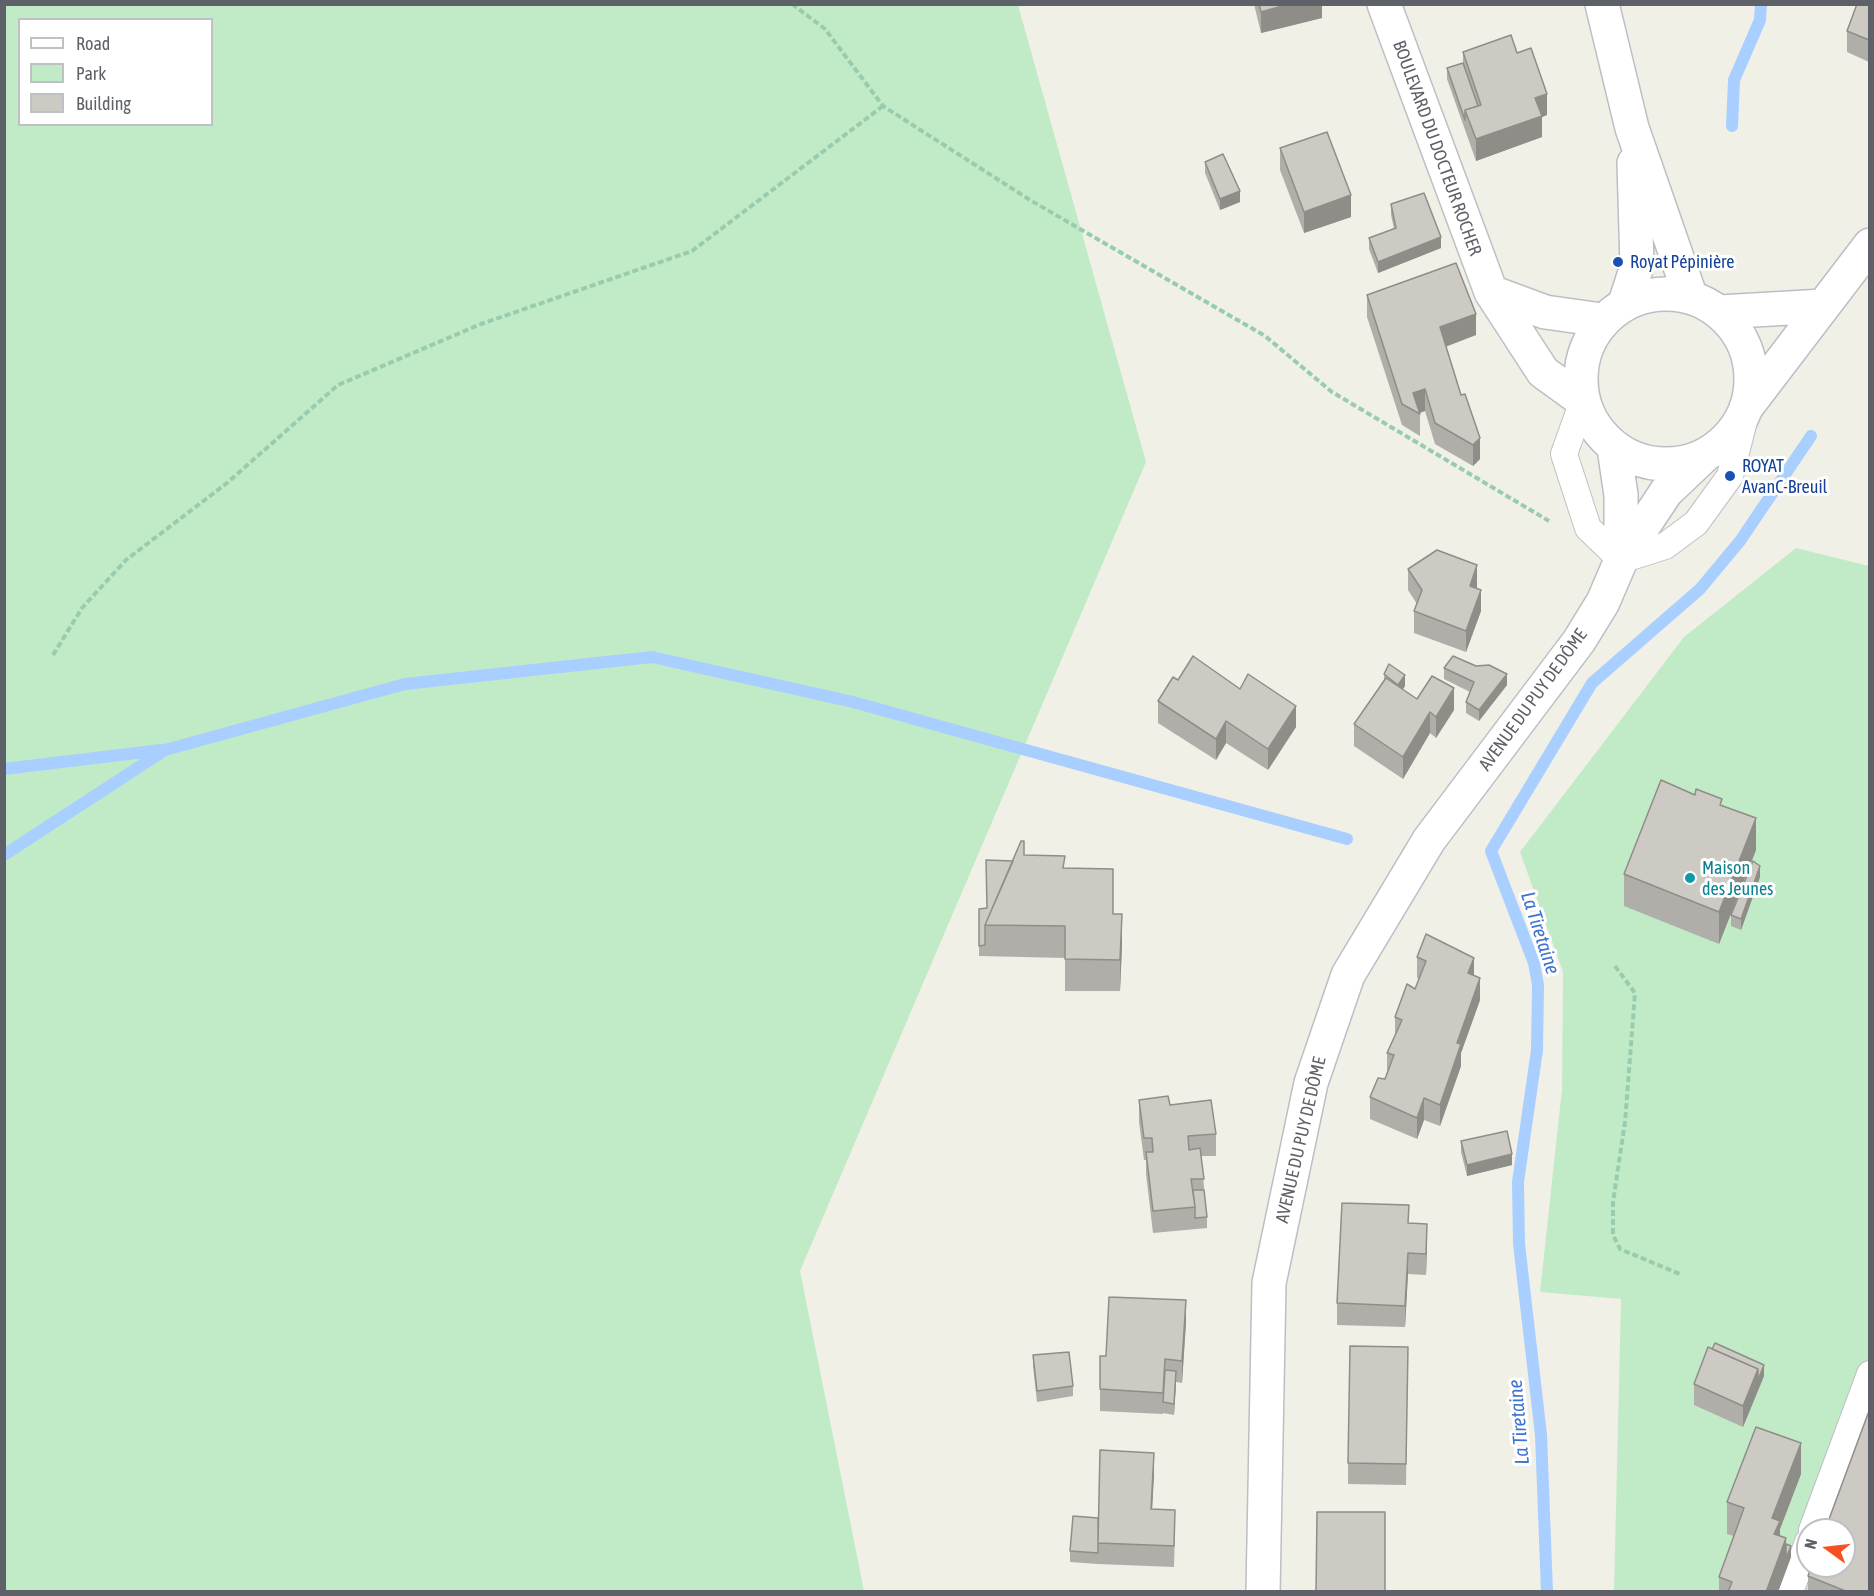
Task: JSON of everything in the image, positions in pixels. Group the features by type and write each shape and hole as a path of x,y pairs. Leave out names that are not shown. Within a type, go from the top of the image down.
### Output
{"main road":[{"name":"BOULEVARD DU DOCTEUR ROCHER","path":"1384,4 1491,292 1543,372 1583,401"},
{"path":"1602,4 1632,128 1690,296"},
{"path":"1632,128 1637,266 1614,311 1587,345 1580,372 1583,401 1594,427 1614,448 1642,462 1674,465 1704,456 1731,435 1748,405 1823,306 1865,260"},
{"path":"1491,292 1545,312 1614,311 1656,292 1690,296 1720,312 1742,338 1752,371 1748,405"},
{"path":"1720,312 1823,306"},
{"name":"AVENUE DU PUY DE DÔME","path":"1614,448 1622,495 1621,560"},
{"name":"AVENUE DU PUY DE DÔME","path":"1263,1592 1269,1283 1311,1083 1348,975 1429,840 1579,641 1603,602 1621,560 1666,492 1704,456"}],"lane":[{"path":"1583,401 1564,454 1588,528 1621,560 1665,546 1696,523 1730,476 1748,405"},
{"path":"1816,1518 1869,1374"},
{"path":"1790,1592 1796,1575"}],"path":[{"path":"792,4 825,29 884,106 1030,200 1265,336 1332,392 1554,524"},
{"path":"54,655 82,608 126,560 227,483 338,385 481,324 692,251 884,106"},
{"path":"1615,966 1635,993 1625,1122 1612,1202 1613,1235 1620,1249 1682,1275"}],"green space":[{"path":"5,4 1018,5 1146,462 800,1271 864,1591 5,1591"},
{"path":"1796,548 1869,566 1869,1591 1614,1591 1621,1299 1540,1292 1562,1089 1563,972 1520,852 1684,637"}],"building":[{"path":"1259,4 1289,4 1261,12"},
{"path":"1857,4 1869,4 1869,40 1847,31"},
{"path":"1511,35 1517,53 1531,48 1547,94 1535,98 1542,116 1476,139 1465,110 1481,105 1463,52"},
{"path":"1463,63 1478,106 1465,110 1465,120 1447,68"},
{"path":"1327,132 1351,195 1304,212 1280,148"},
{"path":"1223,154 1240,191 1220,199 1205,162"},
{"path":"1424,193 1441,237 1378,262 1369,238 1396,228 1391,204"},
{"path":"1456,263 1476,314 1440,327 1461,395 1465,394 1480,438 1473,445 1435,423 1425,389 1413,393 1420,414 1402,404 1367,295"},
{"path":"1437,550 1477,565 1470,586 1481,590 1466,631 1414,611 1422,590 1408,569"},
{"path":"1193,656 1240,689 1248,674 1296,706 1268,749 1226,721 1216,739 1158,701 1173,677 1178,680"},
{"path":"1453,656 1476,666 1489,665 1507,674 1479,710 1466,702 1474,682 1444,668"},
{"path":"1389,664 1405,675 1398,685 1384,674"},
{"path":"1432,676 1454,688 1436,717 1430,712 1403,757 1354,724 1386,678 1417,699"},
{"name":"Maison des Jeunes","path":"1661,780 1695,795 1696,789 1722,799 1720,805 1756,818 1719,912 1624,874"},
{"path":"1021,841 1024,841 1024,855 1065,856 1063,868 1113,869 1113,914 1122,914 1120,960 1065,959 1065,926 985,925"},
{"path":"986,860 1013,861 985,925 985,945 979,946 979,909 987,908"},
{"path":"1753,861 1760,866 1741,919 1731,915"},
{"path":"1426,934 1474,958 1468,973 1480,978 1457,1043 1461,1044 1440,1105 1424,1098 1417,1118 1370,1097 1378,1078 1385,1079 1394,1055 1387,1053 1402,1020 1395,1017 1407,984 1415,989 1426,961 1417,957"},
{"path":"1168,1096 1170,1105 1211,1100 1216,1134 1188,1136 1189,1150 1200,1148 1204,1179 1191,1179 1195,1207 1153,1211 1146,1152 1153,1152 1152,1138 1144,1138 1139,1100"},
{"path":"1507,1131 1512,1154 1467,1165 1461,1141"},
{"path":"1193,1190 1204,1190 1207,1217 1195,1218"},
{"path":"1342,1203 1409,1205 1408,1223 1427,1224 1426,1254 1408,1253 1405,1306 1337,1303"},
{"path":"1109,1297 1186,1300 1182,1361 1165,1359 1163,1393 1100,1389 1100,1356 1106,1356"},
{"path":"1715,1343 1764,1365 1758,1380 1758,1369 1712,1349"},
{"path":"1350,1346 1408,1347 1406,1464 1348,1463"},
{"path":"1708,1347 1758,1369 1743,1406 1694,1384"},
{"path":"1069,1352 1073,1386 1037,1391 1033,1355"},
{"path":"1165,1370 1176,1371 1174,1404 1163,1402"},
{"path":"1869,1411 1869,1592 1848,1592 1813,1578 1856,1578 1856,1518 1829,1518"},
{"path":"1756,1427 1801,1443 1772,1518 1780,1521 1774,1534 1786,1538 1766,1592 1728,1592 1732,1582 1719,1577 1744,1508 1727,1502"},
{"path":"1100,1450 1154,1453 1151,1509 1175,1510 1174,1546 1098,1543"},
{"path":"1317,1512 1385,1512 1385,1592 1316,1592"},
{"path":"1073,1516 1098,1518 1098,1553 1070,1551"},
{"path":"1786,1544 1791,1546 1786,1558"}],"waterway":[{"name":"La Tiretaine","path":"1732,126 1734,80 1760,20 1761,4"},
{"name":"La Tiretaine","path":"1547,1592 1541,1435 1519,1244 1518,1182 1537,1050 1538,985 1534,963 1491,851 1592,683 1700,589 1740,541 1811,436"},
{"path":"4,855 165,750 405,684 652,657 853,702 1347,839"},
{"path":"4,769 161,750"}],"place":[{"name":"Royat Pépinière","path":"1618,262"},
{"name":"ROYAT AvanC-Breuil","path":"1730,476"},
{"name":"Maison des Jeunes","path":"1690,878"}]}
